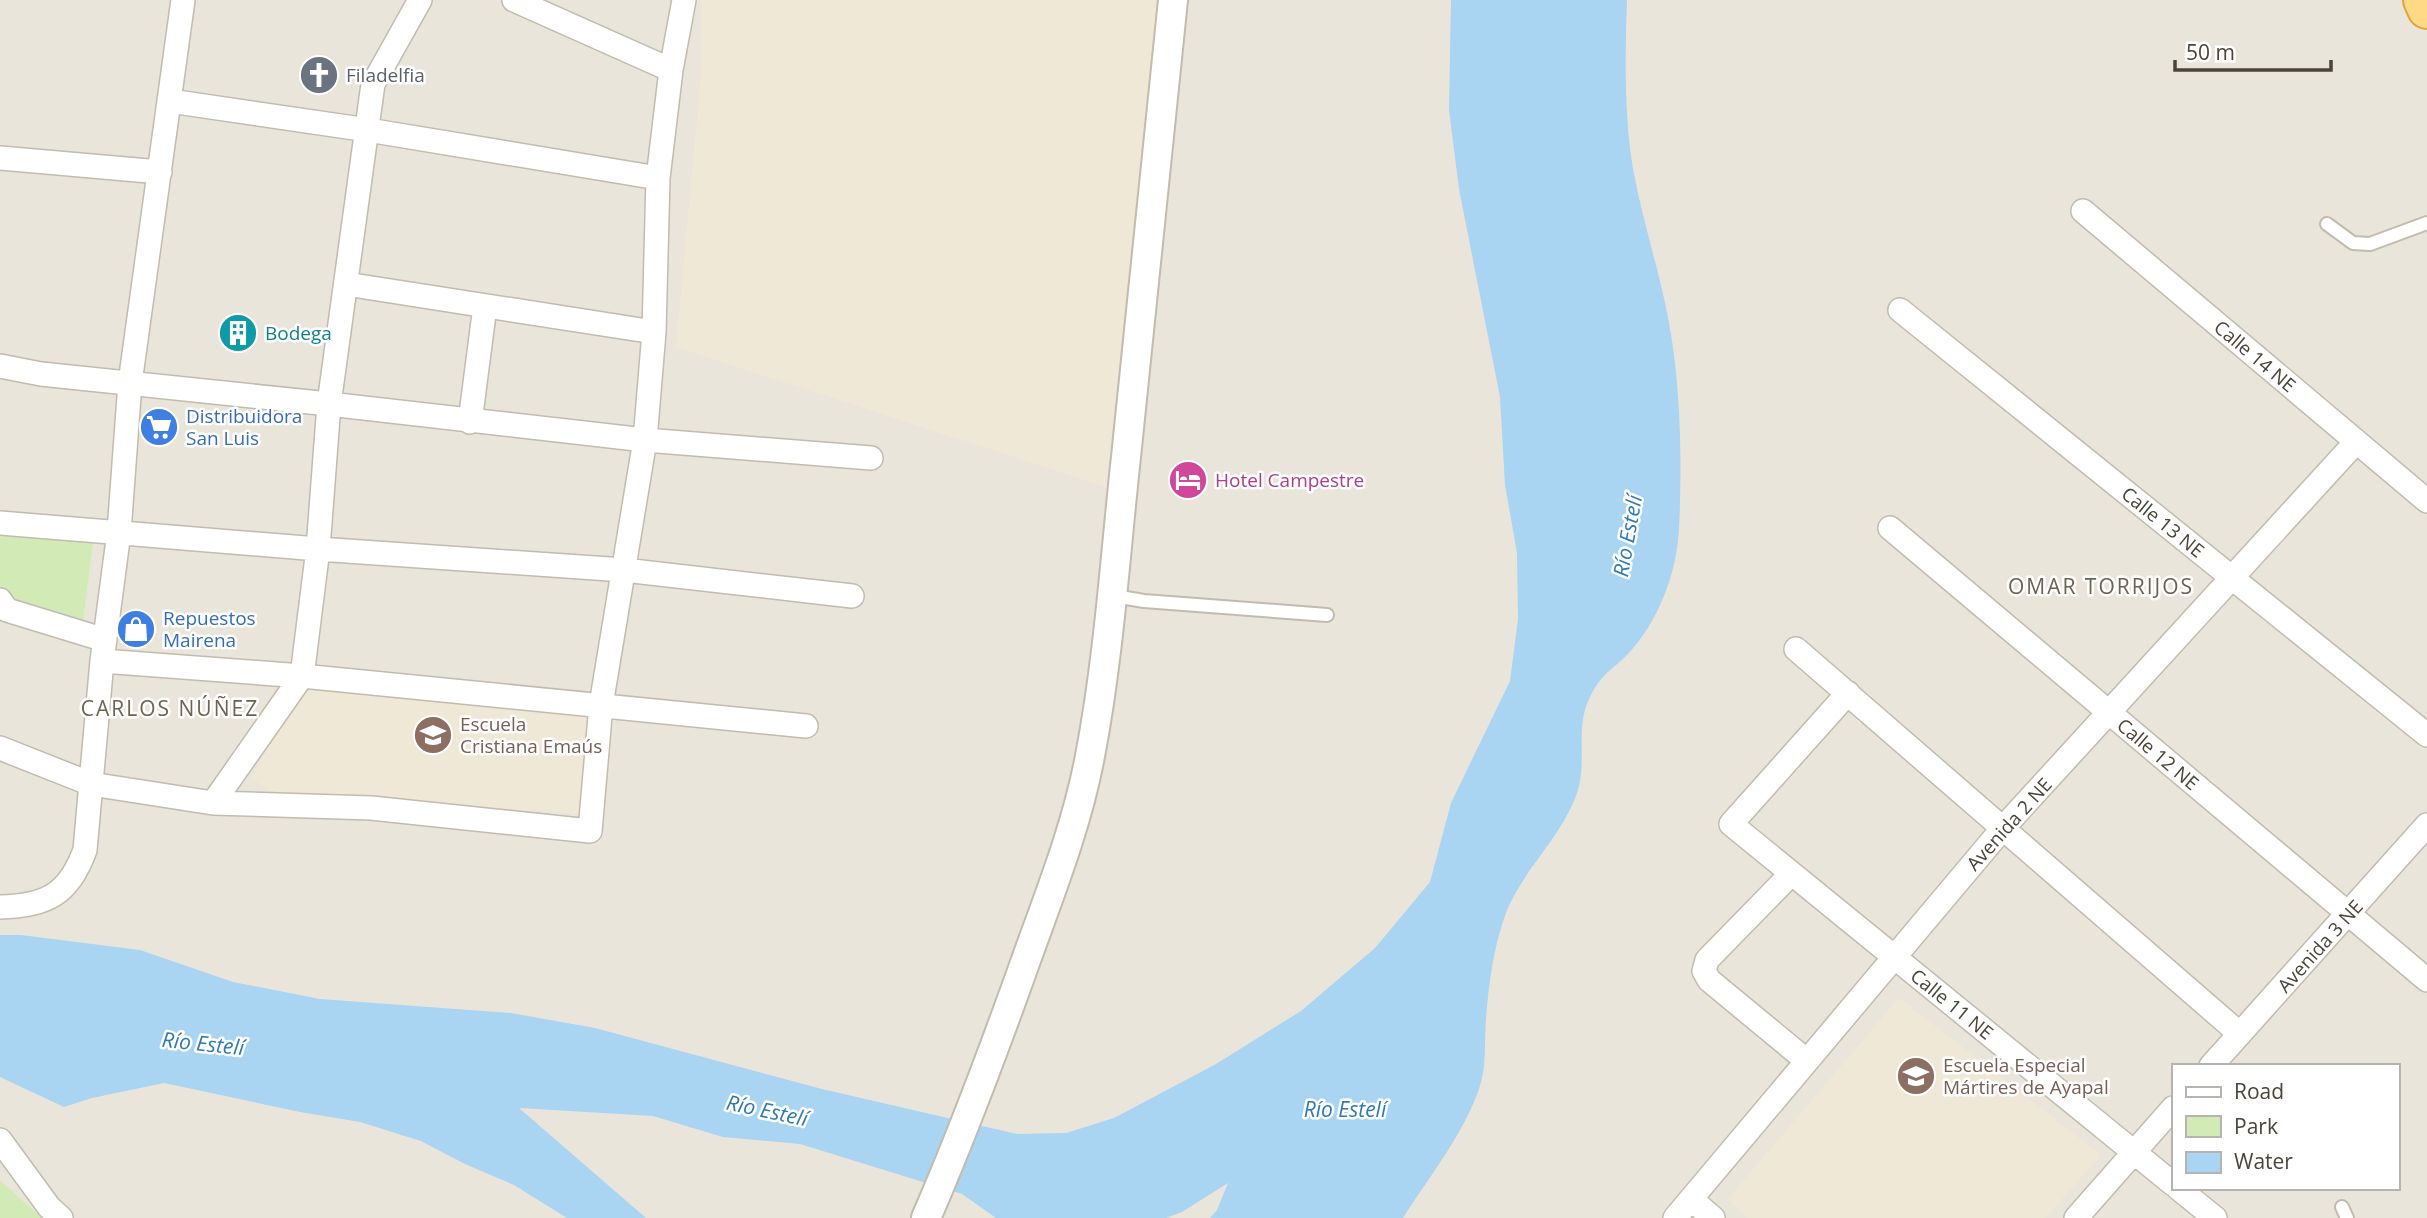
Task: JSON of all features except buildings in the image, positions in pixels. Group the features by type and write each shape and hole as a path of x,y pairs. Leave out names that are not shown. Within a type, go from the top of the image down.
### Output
{"highway":[{"path":"2423,0 2427,9"}],"street":[{"path":"0,907 27,906 57,894 77,872 85,850 118,532 130,383 183,0"},
{"path":"213,803 302,677 318,549 329,404 373,84 421,0"},
{"path":"514,0 671,70"},
{"path":"0,748 92,784 213,803 371,808 590,831 601,705 645,440 653,332 658,178 671,70 684,0"},
{"path":"930,1211 973,1107 1062,860 1090,756 1114,596 1173,0"},
{"path":"170,102 368,130 658,178"},
{"path":"0,158 160,172"},
{"name":"Calle 14 NE","path":"2083,211 2427,501"},
{"path":"346,284 653,332"},
{"path":"470,422 485,306"},
{"name":"Calle 13 NE","path":"1900,310 2427,734"},
{"path":"0,366 41,374 329,404 470,422 645,440 871,458"},
{"name":"Avenida 2 NE","path":"1675,1218 2003,828 2356,442"},
{"path":"0,523 624,570 852,596"},
{"name":"Calle 12 NE","path":"1890,528 2427,980"},
{"path":"0,600 7,610 104,651 302,677 806,726"},
{"path":"1796,649 2240,1034"},
{"name":"Calle 11 NE","path":"1848,694 1731,824 2172,1183"},
{"name":"Avenida 3 NE","path":"2213,1064 2427,825"},
{"path":"1791,874 1707,960 1704,971 1709,980 1807,1061"},
{"path":"2076,1218 2172,1109"},
{"path":"0,1140 49,1207 61,1218"},
{"path":"2180,1190 2215,1218"},
{"path":"1691,1199 1713,1218"}],"lane":[{"path":"2327,224 2353,243 2370,243 2427,223"},
{"path":"1114,596 1144,601 1327,615"}],"shaded area":[{"path":"0,0 2427,0 2427,1218 0,1218"},
{"path":"702,0 1158,0 1106,487 676,347 702,64"},
{"name":"Escuela Cristiana Emaús","path":"311,687 590,713 583,814 270,791 252,779 262,757"},
{"name":"Escuela Especial Mártires de Ayapal","path":"1899,998 2101,1155 2045,1218 1748,1218 1728,1199"}],"green space":[{"path":"0,530 94,535 82,630 22,607 0,591"},
{"path":"0,1181 3,1183 42,1218 0,1218"}],"water":[{"name":"Río Estelí","path":"1451,0 1627,0 1626,85 1630,148 1637,190 1667,313 1677,382 1679,529 1670,579 1657,612 1639,641 1598,683 1585,709 1580,781 1570,809 1523,880 1507,910 1495,950 1479,1089 1455,1139 1403,1218 1210,1218 1217,1210 1228,1183 1182,1212 1166,1218 996,1218 962,1194 800,1144 723,1137 653,1116 519,1108 646,1218 567,1218 514,1185 421,1141 360,1122 164,1083 92,1098 64,1107 0,1077 0,935 21,935 140,950 233,982 320,999 511,1013 595,1028 822,1089 1017,1134 1066,1133 1114,1118 1216,1064 1301,1011 1375,948 1430,882 1451,803 1510,681 1518,619 1517,553 1505,485 1500,397 1459,189 1449,110"}],"place":[{"name":"Filadelfia","path":"319,75"},
{"name":"Bodega","path":"238,333"},
{"name":"Distribuidora San Luis","path":"159,427"},
{"name":"Hotel Campestre","path":"1188,480"},
{"name":"Repuestos Mairena","path":"136,629"},
{"name":"Escuela Cristiana Emaús","path":"433,735"},
{"name":"Escuela Especial Mártires de Ayapal","path":"1916,1076"}],"district":[{"name":"OMAR TORRIJOS","path":"2101,587"},
{"name":"CARLOS NÚÑEZ","path":"170,709"}]}
